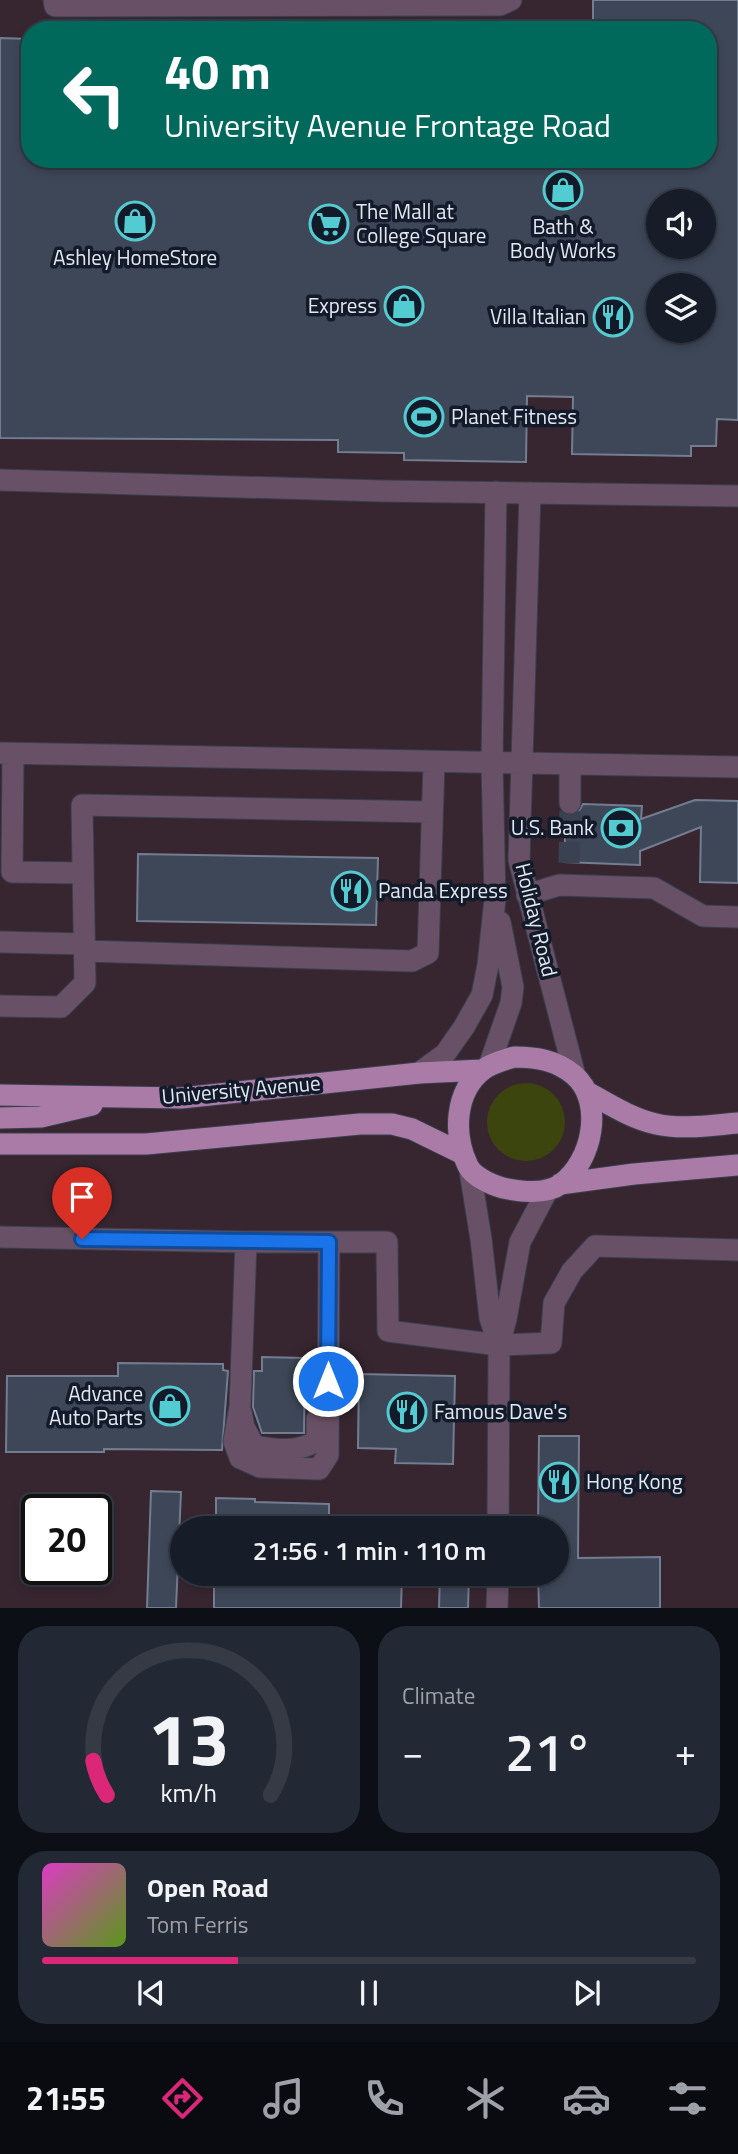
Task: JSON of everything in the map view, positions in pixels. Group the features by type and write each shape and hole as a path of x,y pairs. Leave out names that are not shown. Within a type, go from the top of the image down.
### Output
{"main road":[{"path":"466,1162 458,1129 459,1108 467,1089 485,1068 514,1057 536,1057 557,1064 581,1084 638,1119 658,1125 738,1123"},
{"name":"University Avenue","path":"0,1095 181,1098 485,1068"},
{"path":"554,1187 575,1168 588,1146 592,1121 581,1084"},
{"path":"0,1118 41,1117 121,1097"},
{"path":"0,1144 146,1144 360,1124 392,1124 412,1129 466,1162 497,1188 523,1192 634,1174 738,1165"}],"street":[{"path":"54,0 55,6 81,6 500,5 511,0"},
{"path":"0,480 738,496"},
{"name":"Holiday Road","path":"419,1073 444,1054 464,1027 482,995 488,965 495,899 492,762 496,492"},
{"name":"Holiday Road","path":"530,493 519,860 581,1084"},
{"path":"82,873 12,872 6,754 738,767"},
{"path":"0,942 412,961 428,953 434,763"},
{"path":"570,764 570,803"},
{"path":"0,1006 61,1007 85,983 82,805 432,812"},
{"path":"568,885 569,863"},
{"path":"527,895 559,885 654,888 703,916 738,916"},
{"name":"Holiday Road","path":"485,1068 511,1003 513,987 495,899"},
{"path":"466,1162 481,1239 490,1318 499,1345"},
{"path":"498,1516 499,1345 520,1242 554,1187"},
{"path":"0,1237 387,1242 388,1331 499,1345 551,1343 554,1303 572,1270 595,1246 738,1250"},
{"path":"246,1242 240,1406 234,1441 240,1458 260,1467 319,1469 328,1455 329,1242"},
{"path":"497,1608 498,1586"}],"shaded area":[{"path":"0,0 738,0 738,1608 0,1608"}],"green space":[{"path":"526,1083 541,1086 553,1095 562,1107 565,1122 562,1137 553,1149 541,1158 526,1161 511,1158 499,1149 490,1137 487,1122 490,1107 499,1095 511,1086"}],"building":[{"name":"The Mall at College Square","path":"593,0 738,0 738,420 717,419 716,446 691,446 691,456 572,454 573,397 527,396 526,462 404,460 404,453 338,452 338,440 0,438 0,38 21,39 21,168 717,168 717,21 593,21"},
{"path":"695,800 738,801 738,883 700,882 701,827 640,851 640,865 564,862 566,815 577,814 583,804 642,806 641,819"},
{"path":"138,854 378,858 376,925 137,921"},
{"path":"262,1357 305,1358 304,1433 262,1433 253,1407 254,1371 262,1371"},
{"path":"118,1363 223,1364 223,1370 228,1371 222,1450 6,1452 7,1376 118,1376"},
{"name":"Famous Dave's","path":"359,1374 455,1376 453,1464 395,1463 396,1449 358,1448"},
{"path":"539,1436 579,1436 578,1558 660,1557 660,1608 539,1608 538,1586 569,1586 569,1516 538,1516"},
{"path":"151,1491 181,1492 180,1516 170,1516 170,1586 177,1586 176,1608 147,1608"},
{"path":"216,1498 329,1504 329,1516 216,1516"},
{"path":"214,1586 402,1586 401,1608 214,1608"},
{"path":"440,1586 469,1586 468,1608 439,1608"}],"tunnel":[{"path":"569,863 570,803"}],"place":[{"name":"Bath & Body Works","path":"563,190"},
{"name":"Ashley HomeStore","path":"135,221"},
{"name":"The Mall at College Square","path":"329,224"},
{"name":"Express","path":"404,306"},
{"name":"Villa Italian","path":"613,317"},
{"name":"Planet Fitness","path":"424,417"},
{"name":"U.S. Bank","path":"621,828"},
{"name":"Panda Express","path":"351,891"},
{"name":"Advance Auto Parts","path":"170,1406"},
{"name":"Famous Dave's","path":"407,1412"},
{"name":"Hong Kong","path":"559,1482"}],"route":[{"path":"82,1239 329,1242 328,1381"}]}
